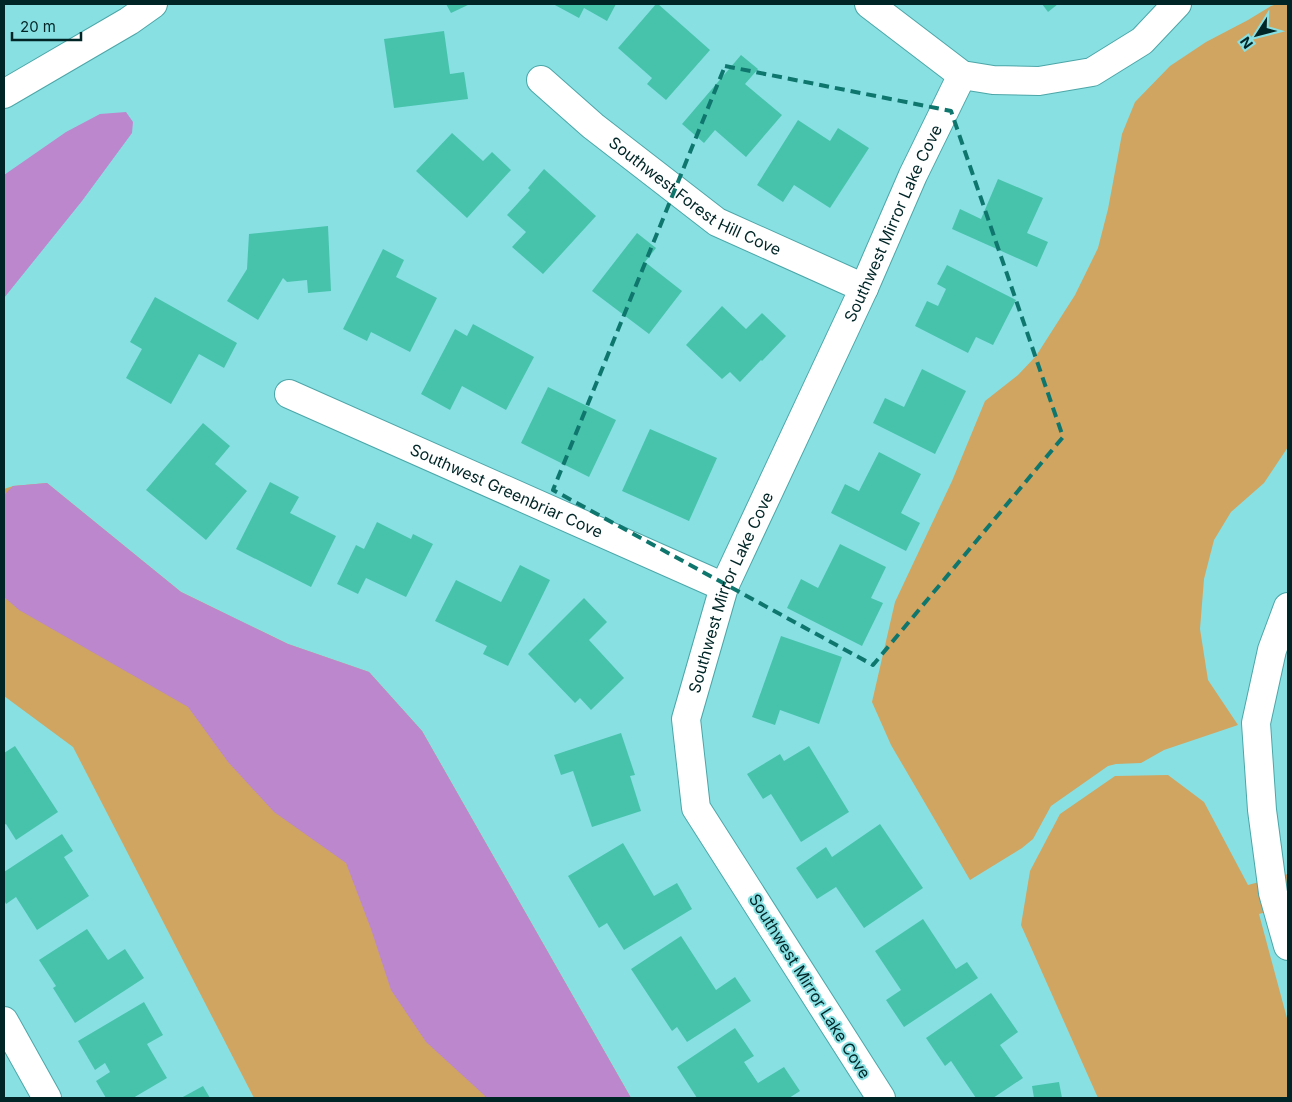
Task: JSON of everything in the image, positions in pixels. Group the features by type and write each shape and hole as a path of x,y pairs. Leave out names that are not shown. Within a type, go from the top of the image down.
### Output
{"street":[{"path":"4,94 129,21 154,4"},
{"path":"869,4 962,75 993,80 1039,81 1092,72 1142,41 1177,4"},
{"name":"Southwest Mirror Lake Cove","path":"881,1098 696,808 686,719 724,588 864,288 913,175 962,75"},
{"name":"Southwest Forest Hill Cove","path":"541,80 593,126 717,222 864,288"},
{"name":"Southwest Greenbriar Cove","path":"289,394 724,588"},
{"path":"1288,608 1272,650 1256,722 1262,810 1273,893 1288,946"},
{"path":"4,1021 47,1098"}],"highlighted area":[{"path":"725,66 951,111 1063,437 873,665 553,490"}],"shaded area":[{"path":"1277,4 1288,4 1288,447 1264,483 1231,512 1214,540 1204,579 1200,629 1208,680 1238,725 1164,750 1141,763 1108,766 1051,806 1033,839 1022,848 970,880 891,745 872,702 895,602 952,481 985,401 1018,375 1036,356 1075,295 1098,248 1108,209 1122,134 1135,102 1170,66 1206,42"},
{"path":"126,112 133,122 132,133 82,201 4,298 4,175 66,132 100,114"},
{"path":"47,483 181,592 288,644 369,672 422,731 631,1098 254,1098 73,747 4,696 4,489 13,486"},
{"path":"47,483 181,592 288,644 369,672 422,731 631,1098 486,1098 426,1042 391,990 371,929 346,863 274,812 228,762 188,707 19,610 4,597 4,495 13,486"},
{"path":"1168,775 1204,802 1248,885 1288,874 1288,906 1259,914 1288,1022 1288,1098 1098,1098 1021,925 1030,871 1060,814 1115,776"}],"building":[{"path":"446,4 470,4 451,13"},
{"path":"553,4 616,4 607,21 584,8 579,18"},
{"path":"656,4 710,50 666,100 647,84 652,78 618,48"},
{"path":"1042,4 1058,4 1048,12"},
{"path":"444,31 450,74 464,72 468,99 394,108 384,39"},
{"path":"741,55 758,69 745,84 782,115 746,157 715,130 704,143 682,124"},
{"path":"798,120 830,141 838,128 869,148 830,208 794,185 783,202 757,185"},
{"path":"452,133 483,161 492,152 511,170 467,218 416,171"},
{"path":"544,169 596,216 543,274 512,247 526,232 507,215 530,190 528,188"},
{"path":"998,179 1043,198 1027,233 1048,242 1037,267 952,229 960,209 981,219"},
{"path":"328,226 331,291 308,293 307,280 287,282 283,278 258,320 227,301 247,269 249,234"},
{"path":"637,233 656,248 645,262 682,291 649,334 592,291"},
{"path":"383,249 404,260 396,277 437,298 410,352 371,332 367,341 343,329"},
{"path":"947,265 1016,300 993,345 976,337 968,353 915,326 927,301 938,306 946,289 937,284"},
{"path":"155,297 237,343 224,368 199,354 171,404 126,378 142,349 130,342"},
{"path":"722,306 746,329 762,313 786,336 740,382 730,372 722,379 686,345"},
{"path":"473,324 534,357 506,410 462,386 450,410 421,394 455,329 467,336"},
{"path":"922,369 966,391 935,454 873,423 885,398 904,407"},
{"path":"548,387 616,420 589,477 521,443"},
{"path":"203,423 230,446 215,464 247,491 206,540 146,490"},
{"path":"650,429 717,458 689,521 622,491"},
{"path":"879,452 921,474 901,513 920,523 906,551 831,513 845,484 859,491"},
{"path":"270,482 299,497 290,513 336,536 311,587 236,549"},
{"path":"377,522 411,539 413,534 433,544 406,597 366,578 358,594 337,584 356,545 364,549"},
{"path":"840,544 886,567 871,598 883,603 862,646 787,608 801,579 818,588"},
{"path":"520,565 550,580 508,666 483,654 487,646 435,621 456,580 501,602"},
{"path":"584,598 607,622 589,640 624,678 591,710 580,698 575,703 528,654"},
{"path":"781,636 842,657 819,724 780,710 775,725 752,717"},
{"path":"621,733 635,775 630,776 641,811 592,827 573,771 561,775 554,755"},
{"path":"15,746 58,812 16,840 6,824 4,825 4,753"},
{"path":"809,746 849,812 801,842 771,794 763,799 747,774 780,754 784,761"},
{"path":"880,824 923,888 864,928 836,887 817,899 796,868 826,847 832,857"},
{"path":"62,834 73,851 64,857 89,896 37,930 16,897 6,904 4,900 4,872"},
{"path":"623,843 654,896 677,883 692,909 624,950 607,923 599,928 568,876"},
{"path":"923,919 956,969 967,962 978,978 904,1027 886,1000 901,990 875,951"},
{"path":"87,929 108,960 125,949 144,978 75,1023 53,988 56,986 39,960"},
{"path":"681,936 716,990 735,977 751,1001 687,1042 677,1027 672,1031 631,969"},
{"path":"991,993 1018,1032 1000,1045 1023,1078 993,1098 976,1098 951,1061 945,1066 926,1038"},
{"path":"144,1002 163,1035 147,1044 167,1078 133,1098 106,1098 96,1081 110,1072 105,1063 95,1070 78,1041"},
{"path":"735,1028 754,1056 744,1062 758,1083 784,1067 800,1091 789,1098 697,1098 677,1067"},
{"path":"1059,1082 1062,1098 1034,1098 1032,1086"},
{"path":"203,1086 210,1098 181,1098"}]}
